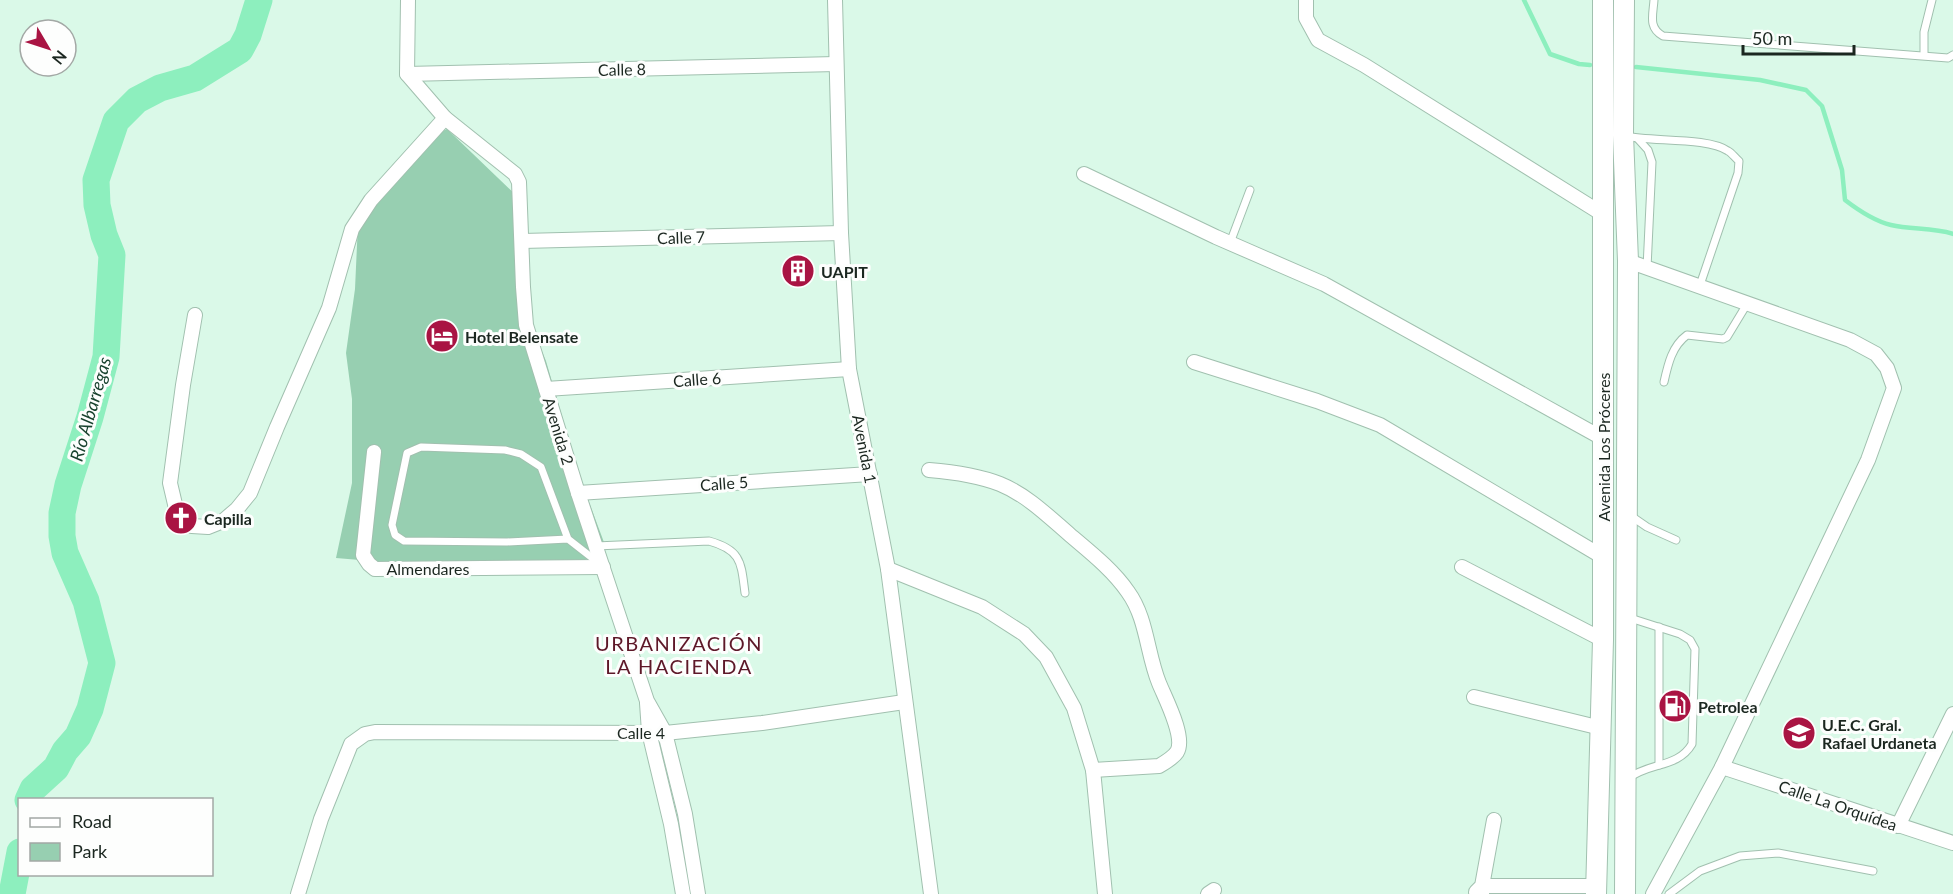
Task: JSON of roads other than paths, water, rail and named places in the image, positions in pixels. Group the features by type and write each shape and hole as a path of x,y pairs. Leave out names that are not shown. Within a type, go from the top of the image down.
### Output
{"main road":[{"name":"Avenida Los Próceres","path":"1596,890 1603,640 1603,0"},
{"name":"Avenida Los Próceres","path":"1624,0 1631,137 1628,261 1625,894"}],"street":[{"path":"408,0 408,74"},
{"name":"Avenida 1","path":"835,0 841,233 849,369 888,569 931,894"},
{"path":"1306,0 1306,18 1318,40 1365,65 1604,215"},
{"name":"Calle 8","path":"408,74 836,64"},
{"name":"Avenida 2","path":"408,74 446,118 515,174 519,182 526,325 578,493 647,701 665,733 685,814 698,894"},
{"path":"195,315 170,483 178,516 192,526 208,527 222,521 250,493 276,427 330,308 352,229 370,200 446,118"},
{"path":"1084,174 1230,243 1324,284 1602,438"},
{"name":"Calle 7","path":"522,241 841,233"},
{"path":"1628,261 1850,340 1875,354 1887,368 1894,388 1868,460 1722,767 1653,894"},
{"path":"1194,362 1317,401 1380,425 1603,557"},
{"name":"Calle 6","path":"546,389 849,369"},
{"name":"Almendares","path":"374,452 363,555 375,569 603,567"},
{"path":"929,470 964,473 1000,484 1020,494 1099,560 1129,593 1138,612 1156,675 1174,721 1179,738 1178,750 1159,766 1093,770"},
{"name":"Calle 5","path":"578,493 870,474"},
{"path":"1462,567 1603,640"},
{"path":"888,569 982,607 1024,634 1046,657 1074,708 1093,770 1105,894"},
{"path":"1474,698 1601,728"},
{"path":"647,701 649,732 671,824 682,894"},
{"name":"Calle 4","path":"298,894 321,819 351,744 365,734 375,732 665,733 762,723 904,702"},
{"path":"1899,826 1953,714"},
{"name":"Calle La Orquídea","path":"1722,767 1953,843"},
{"path":"1494,820 1479,891 1596,890"}],"lane":[{"path":"1654,0 1652,25 1656,32 1664,36 1948,58 1953,55"},
{"path":"1924,55 1924,33 1932,0"},
{"path":"1631,137 1648,150 1652,162 1647,268"},
{"path":"1631,137 1713,145 1728,150 1738,161 1738,172 1699,288"},
{"path":"1230,243 1250,190"},
{"path":"1664,382 1673,351 1680,340 1687,335 1722,339 1727,337 1747,304"},
{"path":"568,539 507,542 404,541 395,534 392,525 407,453 422,447 505,450 521,454 541,467 568,539 603,567"},
{"path":"1627,514 1676,540"},
{"path":"596,546 710,541 725,545 741,563 746,593"},
{"path":"1625,782 1636,773 1685,755 1692,744 1695,649 1690,640 1680,634 1626,617"},
{"path":"1659,627 1659,765"},
{"path":"1669,894 1700,871 1740,856 1778,853 1873,871"}],"waterway":[{"name":"Río Albarregas","path":"29,798 33,789 56,768 65,751 78,736 90,709 102,663 86,601 65,553 62,536 62,513 68,485 106,357 112,255 104,235 97,205 96,180 116,121 137,100 160,88 195,78 240,50 248,35 259,0"},
{"path":"1524,0 1550,54 1579,64 1590,65"},
{"path":"1636,67 1760,80 1806,90 1822,106 1842,170 1845,200 1878,221 1899,227 1938,230 1953,234"},
{"name":"Río Albarregas","path":"12,894 18,862"}],"place":[{"name":"UAPIT","path":"798,271"},
{"name":"Hotel Belensate","path":"442,336"},
{"name":"Capilla","path":"181,518"},
{"name":"Petrolea","path":"1675,706"},
{"name":"U.E.C. Gral. Rafael Urdaneta","path":"1799,733"}],"district":[{"name":"URBANIZACIÓN LA HACIENDA","path":"679,654"}]}
